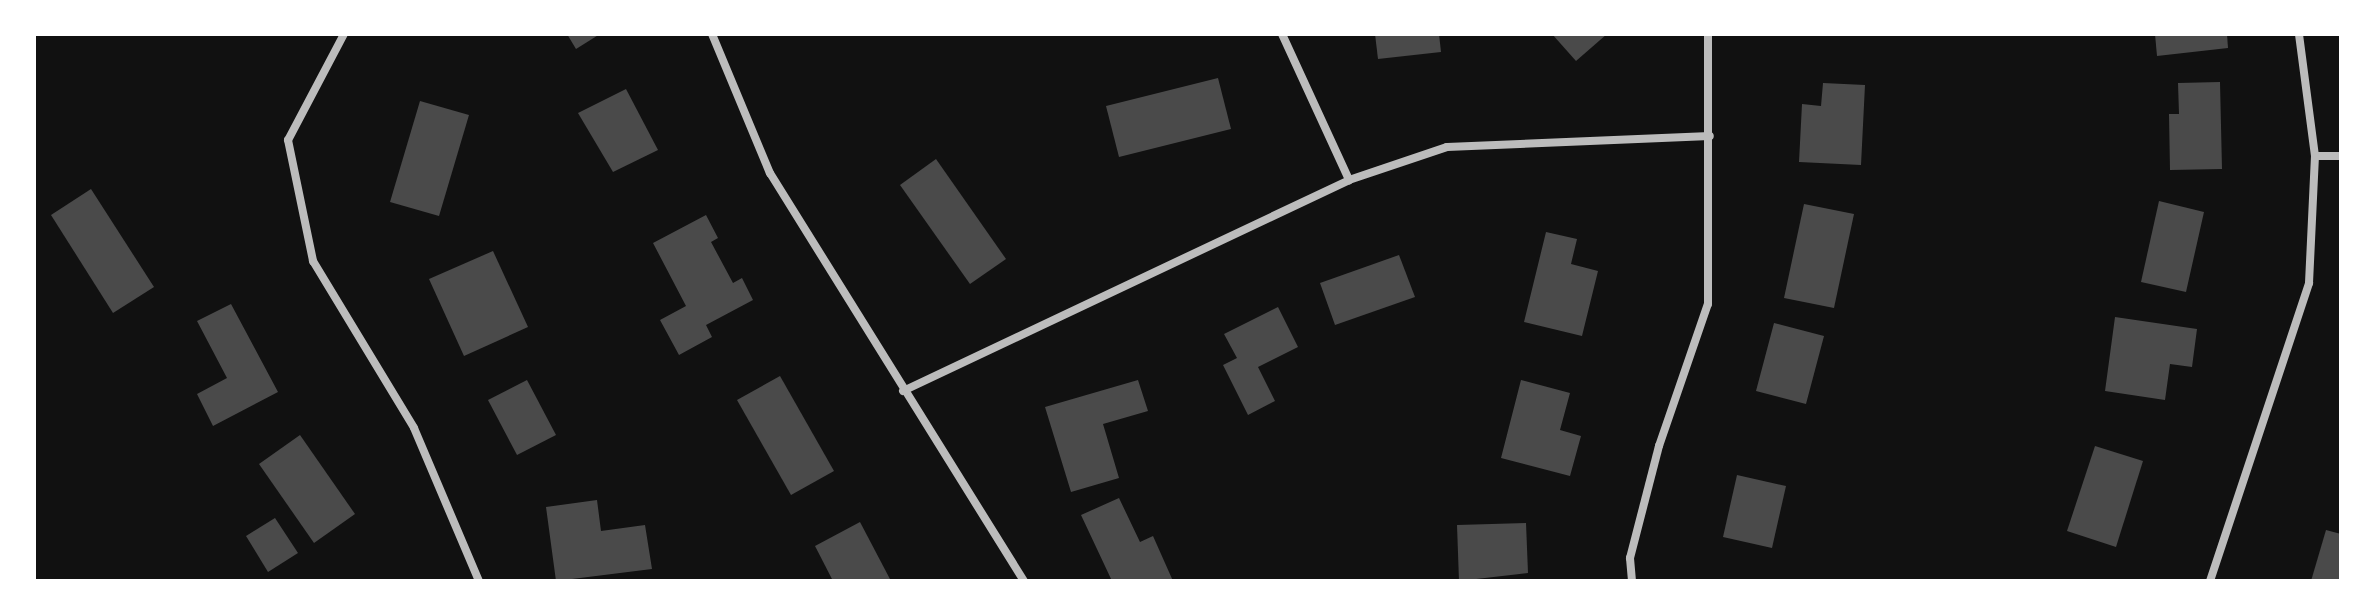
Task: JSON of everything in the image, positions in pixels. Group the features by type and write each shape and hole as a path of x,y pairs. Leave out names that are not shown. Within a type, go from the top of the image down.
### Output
{"street":[{"path":"344,34 288,140 313,261 414,428 479,581"},
{"path":"712,34 770,173 1024,581"},
{"path":"1282,34 1349,180"},
{"path":"1632,581 1630,558 1659,446 1708,304 1708,34"},
{"path":"2210,581 2309,283 2315,156 2299,34"},
{"path":"903,391 1349,180 1447,147 1710,136"},
{"path":"2315,156 2341,156"}],"building":[{"path":"567,34 600,34 576,49"},
{"path":"1375,34 1439,34 1441,52 1378,59"},
{"path":"1552,34 1607,34 1576,61"},
{"path":"2155,34 2227,34 2228,48 2157,56"},
{"path":"1218,78 1231,129 1119,157 1106,106"},
{"path":"2220,82 2222,169 2170,170 2169,114 2179,114 2178,83"},
{"path":"1823,83 1865,85 1861,165 1799,162 1802,104 1821,106"},
{"path":"626,89 658,150 613,172 578,113"},
{"path":"420,101 469,115 439,216 390,202"},
{"path":"936,159 1006,259 970,284 900,185"},
{"path":"91,189 154,287 113,313 51,215"},
{"path":"2159,201 2204,212 2186,292 2141,282"},
{"path":"1804,204 1854,214 1834,308 1784,298"},
{"path":"706,215 718,238 711,242 733,283 742,278 753,300 706,325 712,337 679,355 660,320 686,306 653,243"},
{"path":"1546,232 1577,239 1571,264 1598,271 1582,336 1524,322"},
{"path":"493,251 528,327 464,356 429,279"},
{"path":"1399,255 1415,297 1335,325 1320,283"},
{"path":"231,304 278,392 213,426 197,394 227,378 197,321"},
{"path":"1278,307 1298,347 1258,367 1275,401 1248,415 1223,365 1237,358 1224,334"},
{"path":"2115,317 2197,329 2192,367 2170,364 2165,400 2105,391"},
{"path":"1774,323 1824,336 1806,404 1756,391"},
{"path":"780,376 834,471 791,495 737,400"},
{"path":"527,380 556,435 517,455 488,400"},
{"path":"1138,380 1148,411 1103,424 1119,478 1071,492 1045,407"},
{"path":"1521,380 1570,393 1560,430 1581,436 1570,476 1501,458"},
{"path":"300,435 355,514 314,543 259,464"},
{"path":"2095,446 2143,461 2116,547 2067,531"},
{"path":"1737,475 1786,486 1772,548 1723,537"},
{"path":"1119,498 1140,542 1153,536 1173,581 1112,581 1081,515"},
{"path":"597,500 601,531 645,525 652,569 556,581 546,507"},
{"path":"275,518 298,553 268,572 246,536"},
{"path":"860,522 891,581 833,581 815,546"},
{"path":"1526,523 1528,573 1459,581 1457,525"},
{"path":"2326,530 2341,534 2341,581 2311,581"}]}
